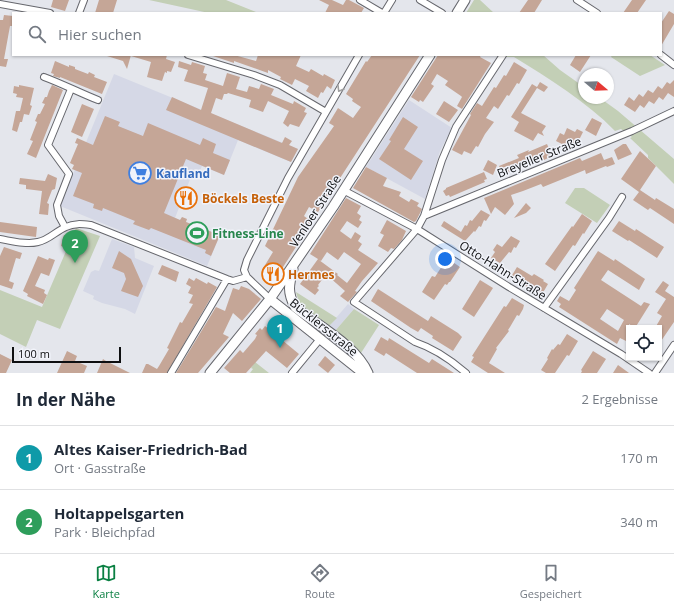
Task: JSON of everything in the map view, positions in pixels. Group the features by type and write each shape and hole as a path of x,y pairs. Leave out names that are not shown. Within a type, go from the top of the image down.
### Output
{"main road":[{"path":"458,12 465,0"},
{"name":"Venloer Straße","path":"210,373 270,299 343,190 429,56"},
{"name":"Bücklersstraße","path":"294,264 289,287 290,298 294,307 355,353 365,366 368,373"},
{"name":"Bücklersstraße","path":"270,299 363,373"}],"street":[{"path":"79,12 84,0"},
{"path":"360,0 381,12"},
{"path":"384,12 392,0"},
{"path":"420,0 440,12"},
{"path":"577,0 595,12"},
{"path":"0,4 44,12"},
{"path":"191,56 254,75 280,85 326,112"},
{"path":"270,299 247,277 244,270 247,260 291,173 359,56"},
{"path":"466,373 426,346 415,342 354,302 417,229 424,216 442,160 456,128 502,56"},
{"path":"662,56 674,65"},
{"path":"44,77 64,84 71,89 98,100"},
{"path":"65,227 58,216 57,205 69,174 48,145 71,89"},
{"name":"Breyeller Straße","path":"424,216 632,131 674,111"},
{"name":"Otto-Hahn-Straße","path":"343,190 417,229 621,354 648,373"},
{"path":"544,308 609,218 622,197"},
{"path":"0,239 28,243 38,242 48,239 65,227 76,224 91,225 233,281 247,277"},
{"path":"172,373 227,279"},
{"path":"292,373 320,339"},
{"path":"655,373 674,345"}],"shaded area":[{"path":"114,74 298,149 291,162 238,140 224,175 202,166 200,171 194,169 175,218 220,235 207,266 60,206"},
{"path":"409,100 452,128 440,151 425,199 366,167"},
{"path":"112,239 134,247 135,258 154,266 135,314 125,309 102,303 93,299 94,296 83,291 91,272 95,270 99,271"},
{"path":"348,304 354,309 335,331 329,326"}],"green space":[{"path":"149,0 226,0 256,12 204,12"},
{"path":"474,0 480,0 493,12 467,12"},
{"path":"506,56 544,56 578,83 578,99 540,73 514,57"},
{"path":"652,56 665,65 640,76 611,57"},
{"path":"585,104 608,104 674,159 674,184 648,158 648,155 630,138 632,137 621,129 615,131"},
{"path":"575,188 584,188 610,205 597,223 565,203"},
{"path":"76,228 100,236 60,329 37,320 26,347 0,334 0,290 42,307"},
{"path":"296,292 337,318 329,326 304,308"},
{"path":"354,309 379,325 361,353 335,331"},
{"path":"255,362 269,373 250,373"}],"building":[{"path":"53,0 69,0 65,11 51,7"},
{"path":"99,0 117,0 113,12 95,12"},
{"path":"319,0 332,0 343,5 346,0 349,0 364,8 362,12 326,12 329,5"},
{"path":"528,0 542,0 535,12 520,12"},
{"path":"632,0 646,0 638,12 624,12"},
{"path":"669,11 674,14 674,24 662,44 662,22"},
{"path":"4,15 12,16 12,26 10,26 4,59 8,59 6,67 0,66 0,20 3,20"},
{"path":"107,56 131,56 127,69 123,61"},
{"path":"131,56 167,56 166,59 175,62 171,72 165,72 162,81 147,77 151,62"},
{"path":"213,56 238,56 256,61 258,56 301,56 296,66 309,72 311,69 323,76 324,74 335,80 331,89 327,86 318,98 306,91 309,86 295,79 292,85 280,79 281,77 268,70 268,73 234,61 234,63"},
{"path":"371,56 419,56 318,212 309,207 304,216 312,222 276,278 262,270 273,252 265,246 298,177 334,126 329,123 338,108 353,118 361,107 352,101 353,99 346,94 366,61 367,62"},
{"path":"437,56 480,56 491,63 462,109 457,106 462,97 445,85 448,81 437,74 431,84 434,86 423,102 420,100 419,102 411,97"},
{"path":"575,56 590,56 583,68 578,68 578,71 570,65"},
{"path":"55,61 69,67 69,65 75,67 75,69 88,74 89,72 95,75 94,77 107,82 102,94 60,77 53,76 54,74 51,73"},
{"path":"179,61 191,65 192,62 205,66 203,73 207,74 205,80 223,86 227,73 240,77 236,89 247,92 249,86 259,89 261,84 274,89 271,95 293,104 294,101 306,108 304,112 307,113 299,127 290,124 288,127 283,123 289,111 268,101 263,112 249,107 251,100 228,93 224,94 222,100 216,98 211,113 282,143 285,137 292,141 289,145 298,149 291,162 166,110 172,97 201,110 208,88 184,81 188,70 178,67"},
{"path":"514,62 527,70 519,84 517,83 509,96 507,95 498,109 494,106 486,118 494,122 478,147 476,146 471,154 464,151 462,155 452,150 477,103 482,106 494,87 496,88 504,75 506,76"},
{"path":"674,80 674,97 668,93 663,100 659,97 654,104 649,101 644,108 640,105 635,112 624,105 629,97 634,101 639,94 643,97 648,90 653,93 658,86 662,89 667,82 670,84"},
{"path":"540,82 548,87 544,92 537,88 521,113 546,126 542,132 544,136 538,133 533,141 514,131 519,122 511,117 532,84 537,87"},
{"path":"50,84 63,90 36,158 27,154 33,141 30,140 37,122 35,121 45,104 42,103 45,97 47,97 52,85"},
{"path":"19,85 34,88 30,105 32,106 29,115 24,114 17,132 12,130 16,111 20,111 23,98 16,97 17,94 13,93 14,86 19,87"},
{"path":"444,101 458,110 449,122 436,114"},
{"path":"82,104 94,109 82,137 71,132"},
{"path":"105,116 120,122 118,126 143,136 148,123 200,145 203,138 216,144 213,153 230,160 224,175 186,159 164,213 180,220 182,217 187,219 186,222 220,235 211,256 205,253 206,250 151,228 149,230 133,224 135,221 103,208 102,211 93,208 94,204 73,196 82,173 72,169 74,165 70,163 78,144 75,143 77,138 93,145"},
{"path":"403,117 418,127 404,149 423,161 411,180 379,159 391,141 389,140"},
{"path":"592,118 602,123 596,136 585,130"},
{"path":"567,128 575,132 577,129 583,132 579,140 568,147 556,141 560,133 564,135"},
{"path":"547,144 552,156 542,161 541,158 503,175 499,166 519,158 517,155"},
{"path":"623,144 626,144 632,154 618,160 614,150"},
{"path":"640,151 656,166 640,190 655,200 656,198 674,209 674,224 650,208 648,210 633,200 639,192 621,179"},
{"path":"601,153 604,160 612,157 615,164 586,174 585,170 543,187 541,184 511,195 514,204 505,215 495,207 491,214 484,198 580,158 582,161"},
{"path":"488,160 497,165 493,175 483,170"},
{"path":"366,167 387,178 383,186 401,192 399,196 409,202 411,199 419,203 417,206 422,209 416,221 414,222 353,188"},
{"path":"484,172 487,179 484,180 485,182 450,197 449,195 446,196 443,191 446,188"},
{"path":"48,174 57,178 55,189 52,190 47,203 49,204 48,215 39,214 42,191 26,189 26,185 19,184 20,178 45,181"},
{"path":"346,198 361,206 357,213 361,216 359,220 362,222 358,228 347,221 340,231 351,239 355,232 361,236 358,241 362,244 358,250 378,263 362,281 355,291 357,292 348,302 340,296 345,291 328,276 325,276 318,285 319,286 317,288 319,290 315,295 300,284 318,259 310,254","holes":["327,252 338,260 344,252 361,264 347,283 337,275 338,274 319,260 321,261"]},
{"path":"526,203 531,208 526,213 514,218"},
{"path":"481,210 490,215 486,221 484,220 481,227 479,226 465,241 441,226 444,221 461,232 465,225 467,226 470,220 472,221"},
{"path":"582,214 592,221 584,234 583,233 575,246 573,245 555,271 545,264"},
{"path":"387,220 406,231 402,240 394,249 391,248 388,252 378,246 384,235 380,233"},
{"path":"619,221 635,231 636,229 664,247 657,258 612,231"},
{"path":"0,222 37,227 36,237 0,232"},
{"path":"64,235 71,238 67,248 61,246"},
{"path":"511,236 520,241 516,248 514,247 511,253 509,252 500,263 491,258 495,252 493,250 497,244 502,247"},
{"path":"4,247 22,253 20,259 16,258 9,281 14,283 12,289 0,285 0,256"},
{"path":"119,251 131,259 143,286 138,297 121,291 126,279 124,273 112,268"},
{"path":"598,251 614,261 615,259 645,279 639,290 608,270 601,280 641,306 644,302 650,304 637,325 626,325 626,341 620,338 617,344 559,307 561,304 557,301 560,296 569,301 576,290 574,288","holes":["607,309 624,320 618,331 600,319"]},
{"path":"38,256 48,260 49,258 55,260 49,276 41,273 35,286 45,290 44,293 47,295 43,304 27,296 28,294 23,291"},
{"path":"447,258 460,267 450,282 447,285 445,284 434,300 422,292 432,276 435,277"},
{"path":"162,265 179,272 176,282 158,274"},
{"path":"517,267 532,276 534,274 548,284 541,296 511,277"},
{"path":"189,278 194,281 196,278 217,287 167,373 142,373 146,364 157,369 169,349 167,348 180,322 182,323 193,304 189,303 193,295 188,293 191,287 186,284"},
{"path":"480,280 493,288 474,317 462,309"},
{"path":"663,281 669,285 665,291 674,297 674,322 662,340 662,325 657,325 662,316 657,313 666,299 655,292"},
{"path":"241,286 249,289 261,299 242,321 233,313 223,334 229,337 198,373 176,373 216,307 225,311 233,288 239,290"},
{"path":"378,289 428,321 431,316 458,333 462,337 453,351 432,338 433,336 421,328 418,332 371,301"},
{"path":"512,298 524,305 523,309 519,316 517,315 508,330 509,331 496,348 497,349 489,363 505,373 488,373 471,362 474,357 472,356 504,306 506,307"},
{"path":"265,326 299,354 287,368 266,351 246,373 230,373 224,368 240,350 243,353 255,339 257,335 255,334 260,328 262,330"},
{"path":"567,334 578,341 569,356 567,355 555,373 546,373 541,370 552,349 553,350 558,344 560,345"},
{"path":"381,337 388,341 389,338 429,363 432,359 454,373 417,373 386,353 384,356 374,350"},
{"path":"67,351 77,356 75,361 87,366 84,373 57,373"},
{"path":"593,351 606,359 597,373 581,373 581,370"},
{"path":"0,354 12,360 6,373 0,373"},
{"path":"325,356 335,365 328,373 318,365"},
{"path":"103,359 106,361 130,373 97,373"},
{"path":"618,365 629,373 613,373"}],"place":[{"name":"Kaufland","path":"140,173"},
{"name":"Böckels Beste","path":"186,198"},
{"name":"Fitness-Line","path":"197,233"},
{"name":"Holtappelsgarten","path":"75,263"},
{"name":"Hermes","path":"273,274"},
{"name":"Altes Kaiser-Friedrich-Bad","path":"280,348"}]}
